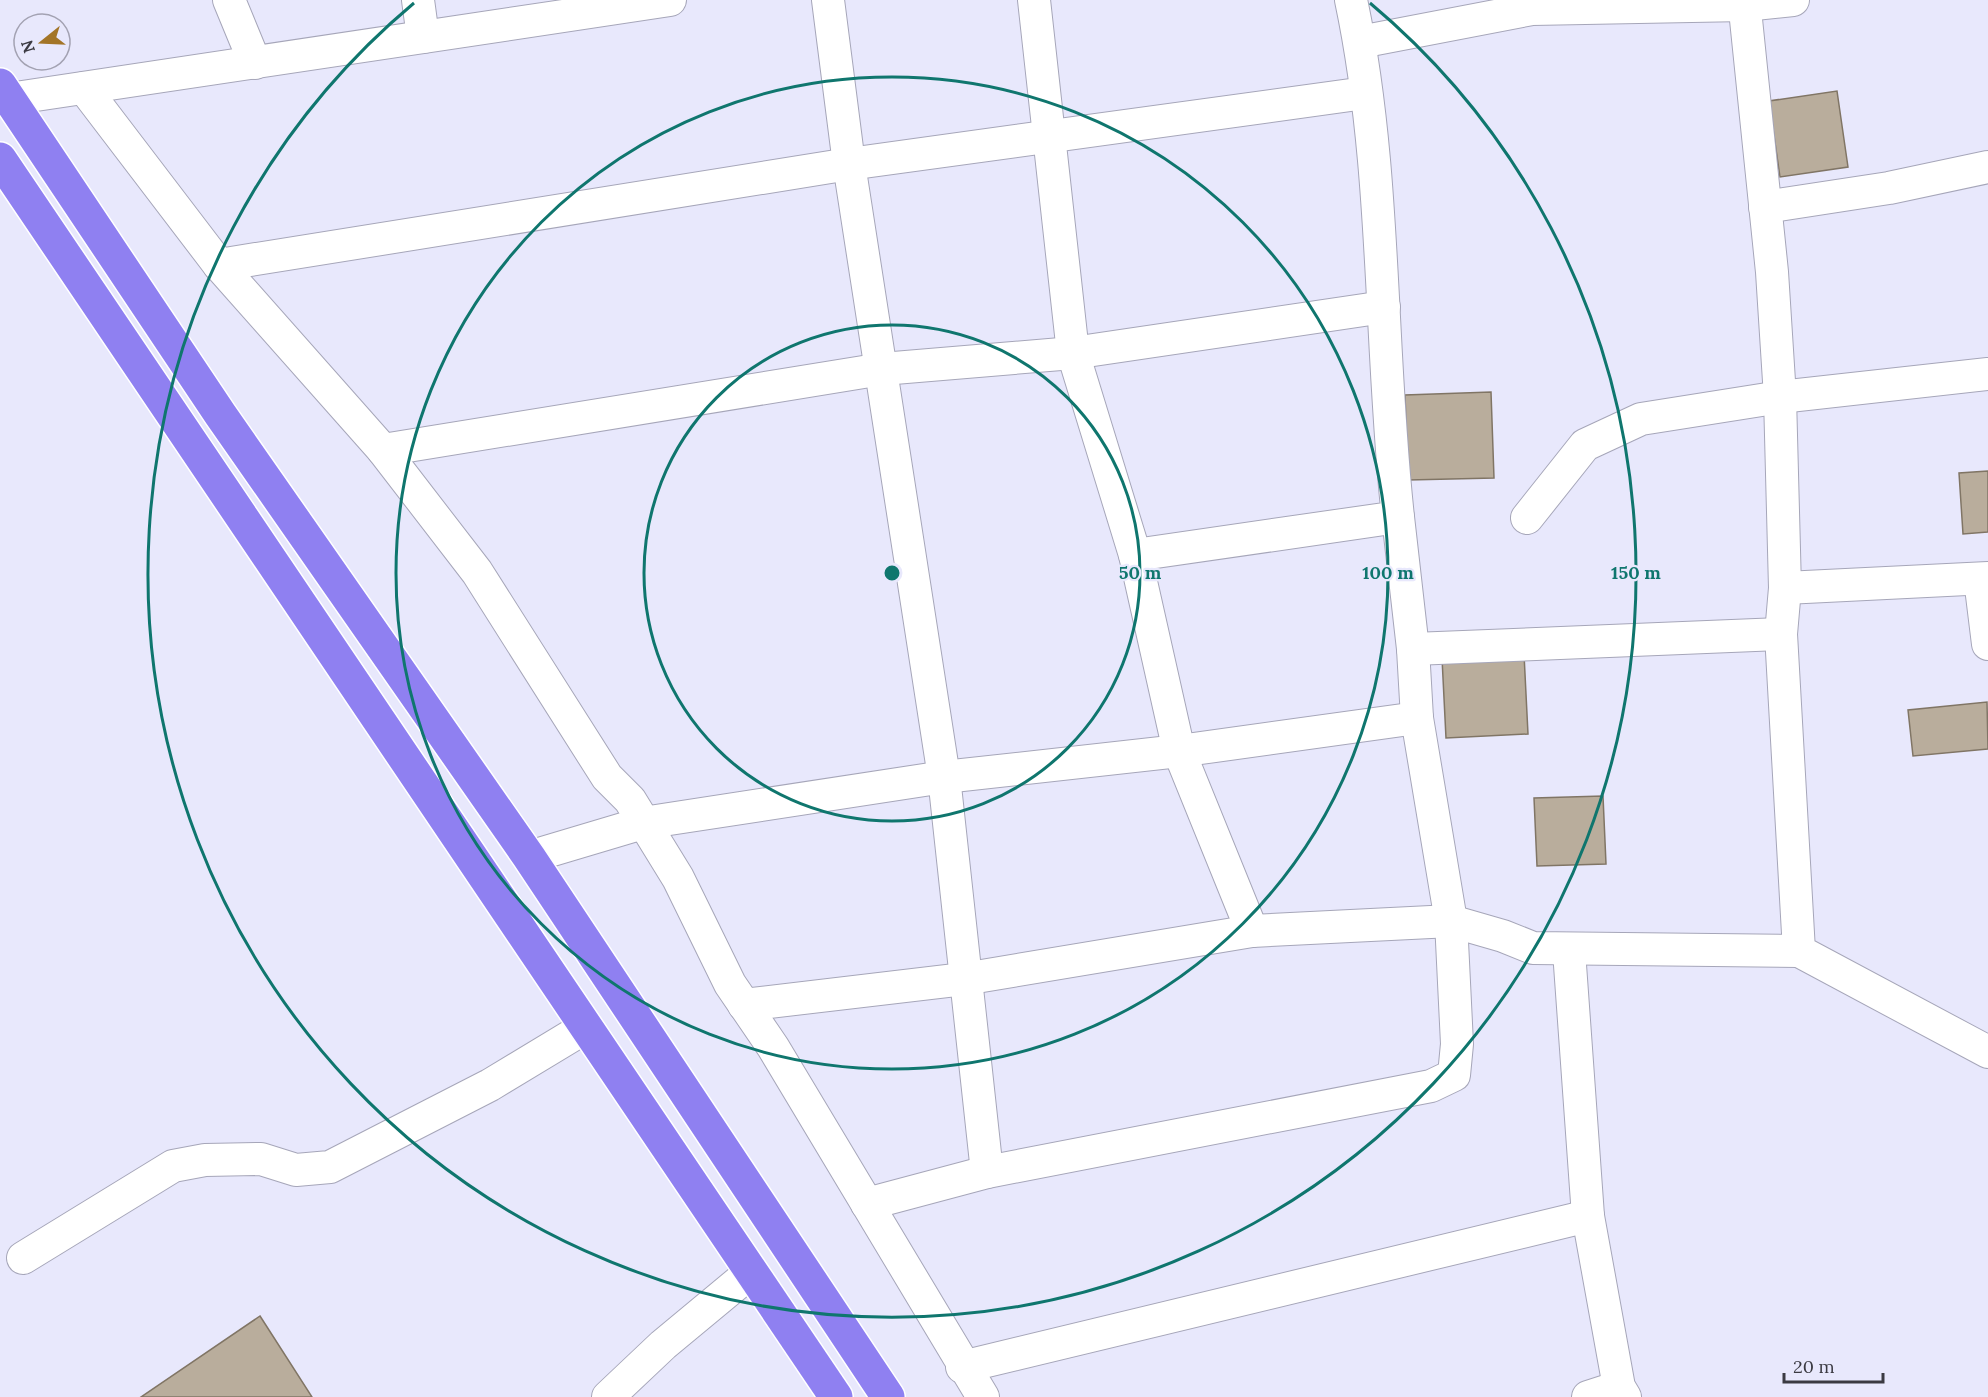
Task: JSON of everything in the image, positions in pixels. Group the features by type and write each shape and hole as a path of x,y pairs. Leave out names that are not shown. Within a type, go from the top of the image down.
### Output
{"highway":[{"path":"5,92 220,414 529,857 888,1397"},
{"path":"0,159 836,1397"}],"street":[{"path":"229,0 255,63"},
{"path":"418,0 423,37"},
{"path":"5,92 84,88 423,37 620,4 670,0"},
{"path":"828,0 849,164 944,777 964,978 987,1172"},
{"path":"1034,0 1073,353 1134,555 1179,751 1252,931"},
{"path":"867,1204 987,1172 1431,1086 1454,1075 1457,1044 1451,921 1417,718 1413,649 1398,517 1382,242 1360,42 1351,0"},
{"path":"1360,42 1554,5 1635,6 1793,0"},
{"path":"1744,2 1765,207 1780,397 1785,588 1782,634 1799,951"},
{"path":"84,88 219,265 383,450 477,572 607,777 630,800 678,878 717,961 773,1047 982,1397"},
{"path":"219,265 849,164 1365,93"},
{"path":"1765,207 1889,188 1988,167"},
{"path":"383,450 882,369 1073,353 1384,307"},
{"path":"1527,518 1585,445 1641,419 1780,397 1988,374"},
{"path":"1134,555 1398,517"},
{"path":"1785,588 1984,579 1988,644"},
{"path":"1413,649 1782,634"},
{"path":"529,857 643,823 944,777 1179,751 1417,718"},
{"path":"744,1005 964,978 1252,931 1451,921 1503,936 1533,948 1569,951 1799,951 1988,1052"},
{"path":"1569,951 1588,1216 1622,1392 1588,1397"},
{"path":"22,1258 173,1166 205,1160 261,1159 296,1170 330,1167 489,1085 586,1027"},
{"path":"963,1367 1588,1216"},
{"path":"608,1397 663,1345 751,1272"}],"building":[{"path":"1837,91 1848,167 1780,177 1769,101"},
{"path":"1491,392 1494,478 1408,480 1405,395"},
{"path":"1988,471 1988,532 1963,534 1959,473"},
{"path":"1524,654 1528,734 1446,738 1442,658"},
{"path":"1987,702 1988,749 1913,756 1908,710"},
{"path":"1603,796 1606,864 1537,866 1534,798"},
{"path":"260,1316 312,1397 141,1397"}]}
